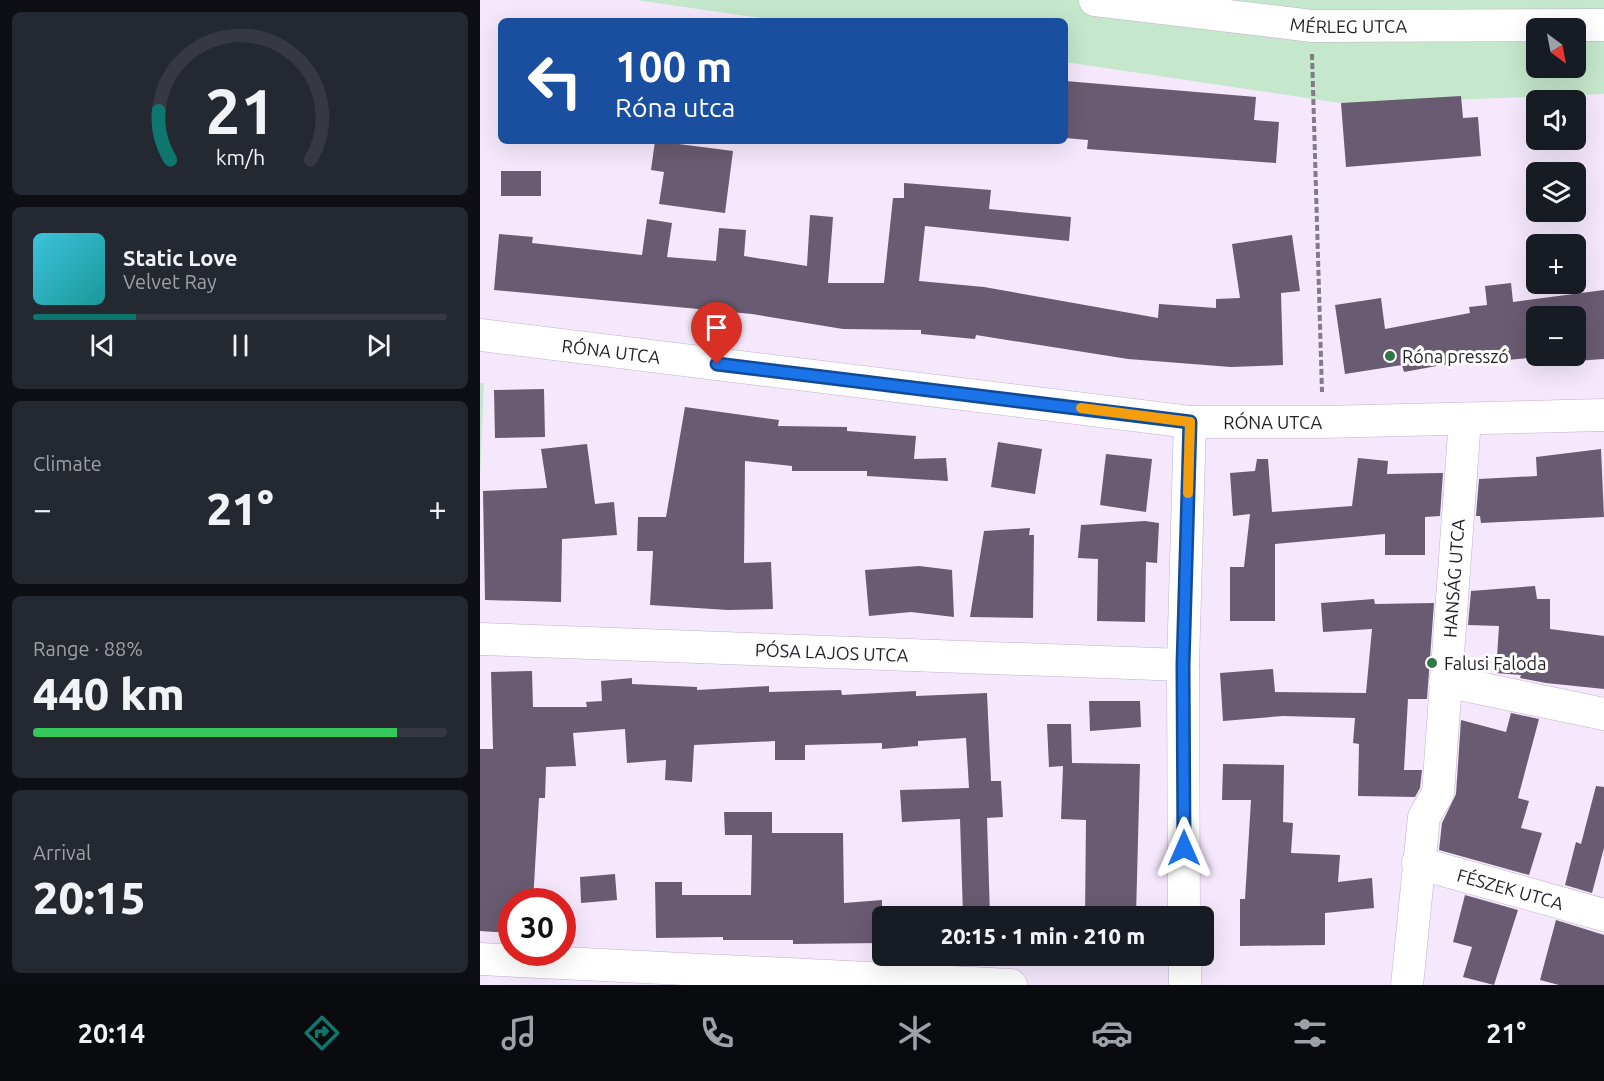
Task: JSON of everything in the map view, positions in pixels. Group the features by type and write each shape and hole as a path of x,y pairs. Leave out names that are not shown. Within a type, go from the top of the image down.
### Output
{"street":[{"name":"MÉRLEG UTCA","path":"1095,0 1312,26 1604,25"},
{"name":"RÓNA UTCA","path":"480,335 1190,422 1323,422 1604,415"},
{"name":"HANSÁG UTCA","path":"1407,985 1424,817 1438,793 1465,418"},
{"path":"1184,906 1183,665 1190,422"},
{"name":"PÓSA LAJOS UTCA","path":"480,639 1183,665"},
{"path":"1445,681 1604,714"},
{"name":"FÉSZEK UTCA","path":"1418,863 1604,915"},
{"path":"480,959 1011,985"},
{"path":"1185,966 1185,985"}],"path":[{"path":"1312,26 1323,422"}],"green space":[{"path":"636,0 1604,0 1604,94 1586,95 1586,90 1526,90 1526,97 1348,104 1068,62 1068,18 760,18"},
{"path":"480,383 484,383 480,479"}],"building":[{"path":"1068,81 1256,97 1254,120 1279,122 1276,163 1087,149 1088,140 1068,138"},
{"path":"1461,96 1463,118 1478,117 1481,156 1346,167 1341,103"},
{"path":"655,144 678,144 733,151 725,213 659,204 664,172 651,170"},
{"path":"501,171 541,171 541,196 501,196"},
{"path":"904,183 991,190 989,209 1071,217 1069,241 925,226 919,281 984,287 1158,318 1159,304 1216,308 1216,299 1240,298 1232,244 1292,235 1300,291 1281,293 1283,365 1231,367 1128,359 976,335 975,339 921,334 921,330 843,329 752,314 494,290 499,234 533,237 532,243 642,255 647,219 672,223 667,257 716,261 719,228 746,230 744,256 807,266 810,215 833,217 828,283 884,283 893,198 904,198"},
{"path":"1511,283 1513,302 1604,290 1604,359 1586,360 1586,306 1526,306 1526,358 1476,363 1475,359 1404,372 1402,365 1345,374 1335,305 1381,298 1385,329 1470,313 1469,307 1487,305 1485,286"},
{"path":"544,389 545,437 495,438 494,390"},
{"path":"685,407 779,420 778,426 847,427 847,431 916,436 914,459 946,458 948,481 867,476 867,471 792,471 792,466 745,461 744,563 771,562 773,609 728,610 650,605 653,551 637,551 638,517 666,517"},
{"path":"998,442 1042,449 1035,494 991,487"},
{"path":"587,444 595,504 614,502 617,535 562,539 561,602 485,600 483,491 547,488 541,449"},
{"path":"1601,449 1604,517 1481,523 1480,516 1476,516 1479,479 1537,476 1536,457"},
{"path":"1106,454 1152,459 1146,512 1100,505"},
{"path":"1358,458 1388,461 1387,474 1443,473 1440,516 1425,517 1425,555 1385,555 1385,534 1275,544 1275,621 1230,621 1230,567 1244,567 1250,514 1233,516 1230,473 1255,471 1257,459 1268,459 1272,512 1352,506"},
{"path":"1145,521 1159,523 1157,563 1146,562 1145,622 1097,621 1098,559 1078,558 1081,525"},
{"path":"1030,528 1029,535 1034,535 1033,618 970,617 984,531"},
{"path":"919,566 952,570 954,617 911,612 869,616 865,570"},
{"path":"1535,586 1537,599 1550,599 1550,629 1604,636 1604,689 1546,683 1520,678 1521,675 1496,673 1499,626 1468,625 1471,591"},
{"path":"1374,599 1375,604 1434,603 1427,699 1408,699 1404,770 1422,770 1420,788 1415,797 1358,796 1359,744 1353,743 1355,718 1283,716 1223,721 1220,673 1273,669 1275,692 1366,693 1372,629 1323,632 1321,603"},
{"path":"532,671 533,707 587,707 586,702 602,701 601,681 632,678 632,684 697,687 697,690 769,686 769,692 841,690 842,695 916,691 916,696 987,693 991,781 1001,781 1003,817 987,818 990,906 963,906 960,819 902,822 900,790 969,788 966,738 918,741 918,746 882,749 882,743 805,745 805,760 775,760 775,741 694,745 692,782 665,780 666,760 627,763 625,729 573,733 576,766 546,767 545,798 539,798 534,888 498,888 498,932 480,931 480,749 493,749 491,672"},
{"path":"1089,701 1140,701 1141,727 1090,731"},
{"path":"1511,713 1539,719 1518,798 1529,801 1521,828 1542,833 1529,875 1439,850 1442,823 1456,794 1461,720 1506,732"},
{"path":"1047,724 1071,724 1072,763 1140,764 1136,906 1085,906 1086,820 1061,819 1063,766 1049,767"},
{"path":"1223,764 1284,765 1283,822 1293,823 1291,853 1340,855 1338,882 1372,878 1374,908 1325,913 1325,945 1240,946 1240,899 1245,899 1251,800 1222,800"},
{"path":"1596,786 1604,787 1604,848 1592,893 1565,885 1576,842 1581,844"},
{"path":"724,812 772,812 772,833 843,833 844,903 882,900 882,906 872,906 872,943 793,944 793,940 723,940 723,937 656,938 655,882 682,882 682,895 751,895 752,835 725,835"},
{"path":"615,874 617,900 581,903 580,877"},
{"path":"1465,895 1518,910 1494,985 1463,977 1472,947 1453,942"},
{"path":"1556,920 1604,935 1604,985 1559,985 1540,980"}],"slow traffic":[{"path":"1081,408 1190,422 1188,493"}],"place":[{"name":"Róna presszó","path":"1390,356"},
{"name":"Falusi Faloda","path":"1432,663"}],"route":[{"path":"717,364 1190,422 1183,665 1184,848"}]}
